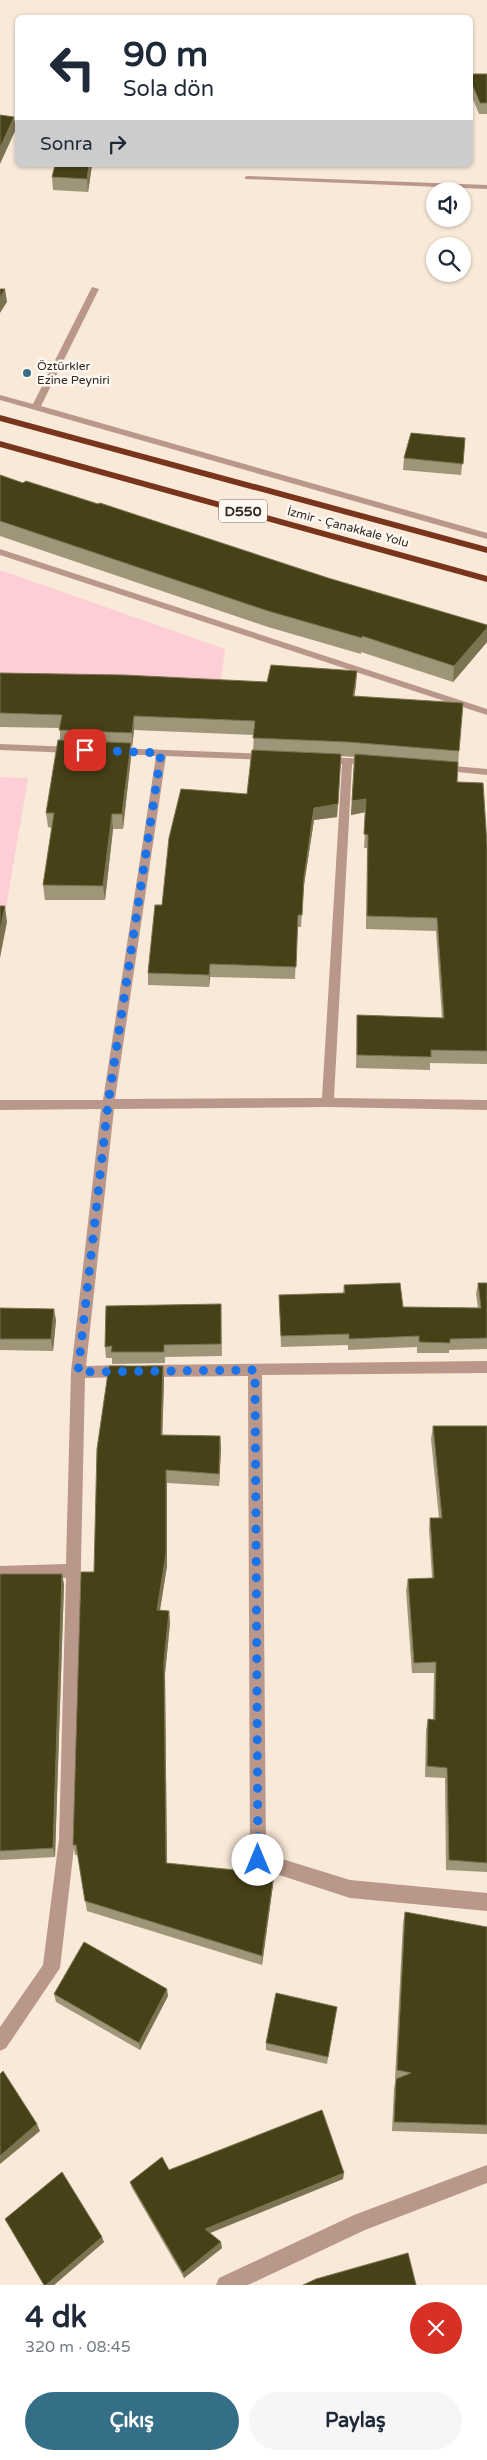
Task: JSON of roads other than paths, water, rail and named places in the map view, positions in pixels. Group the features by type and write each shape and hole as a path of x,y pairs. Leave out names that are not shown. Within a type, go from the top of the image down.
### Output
{"highway":[{"name":"İzmir - Çanakkale Yolu","path":"0,418 487,550"},
{"name":"İzmir - Çanakkale Yolu","path":"0,444 487,579"}],"street":[{"path":"247,178 487,188"},
{"path":"36,407 96,289"},
{"path":"0,397 487,536"},
{"path":"0,552 487,712"},
{"path":"0,747 85,750"},
{"path":"104,751 278,758"},
{"path":"0,2042 51,1968 67,1839 78,1372 108,1104 161,753"},
{"path":"318,759 384,764"},
{"path":"328,1102 347,761"},
{"path":"431,767 487,772"},
{"path":"0,1105 328,1102 487,1105"},
{"path":"78,1372 487,1367"},
{"path":"255,1370 258,1860 350,1889 487,1902"},
{"path":"0,1573 74,1571"},
{"path":"226,2285 361,2222 487,2174"}],"place":[{"name":"Öztürkler Ezine Peyniri","path":"27,373"}]}
